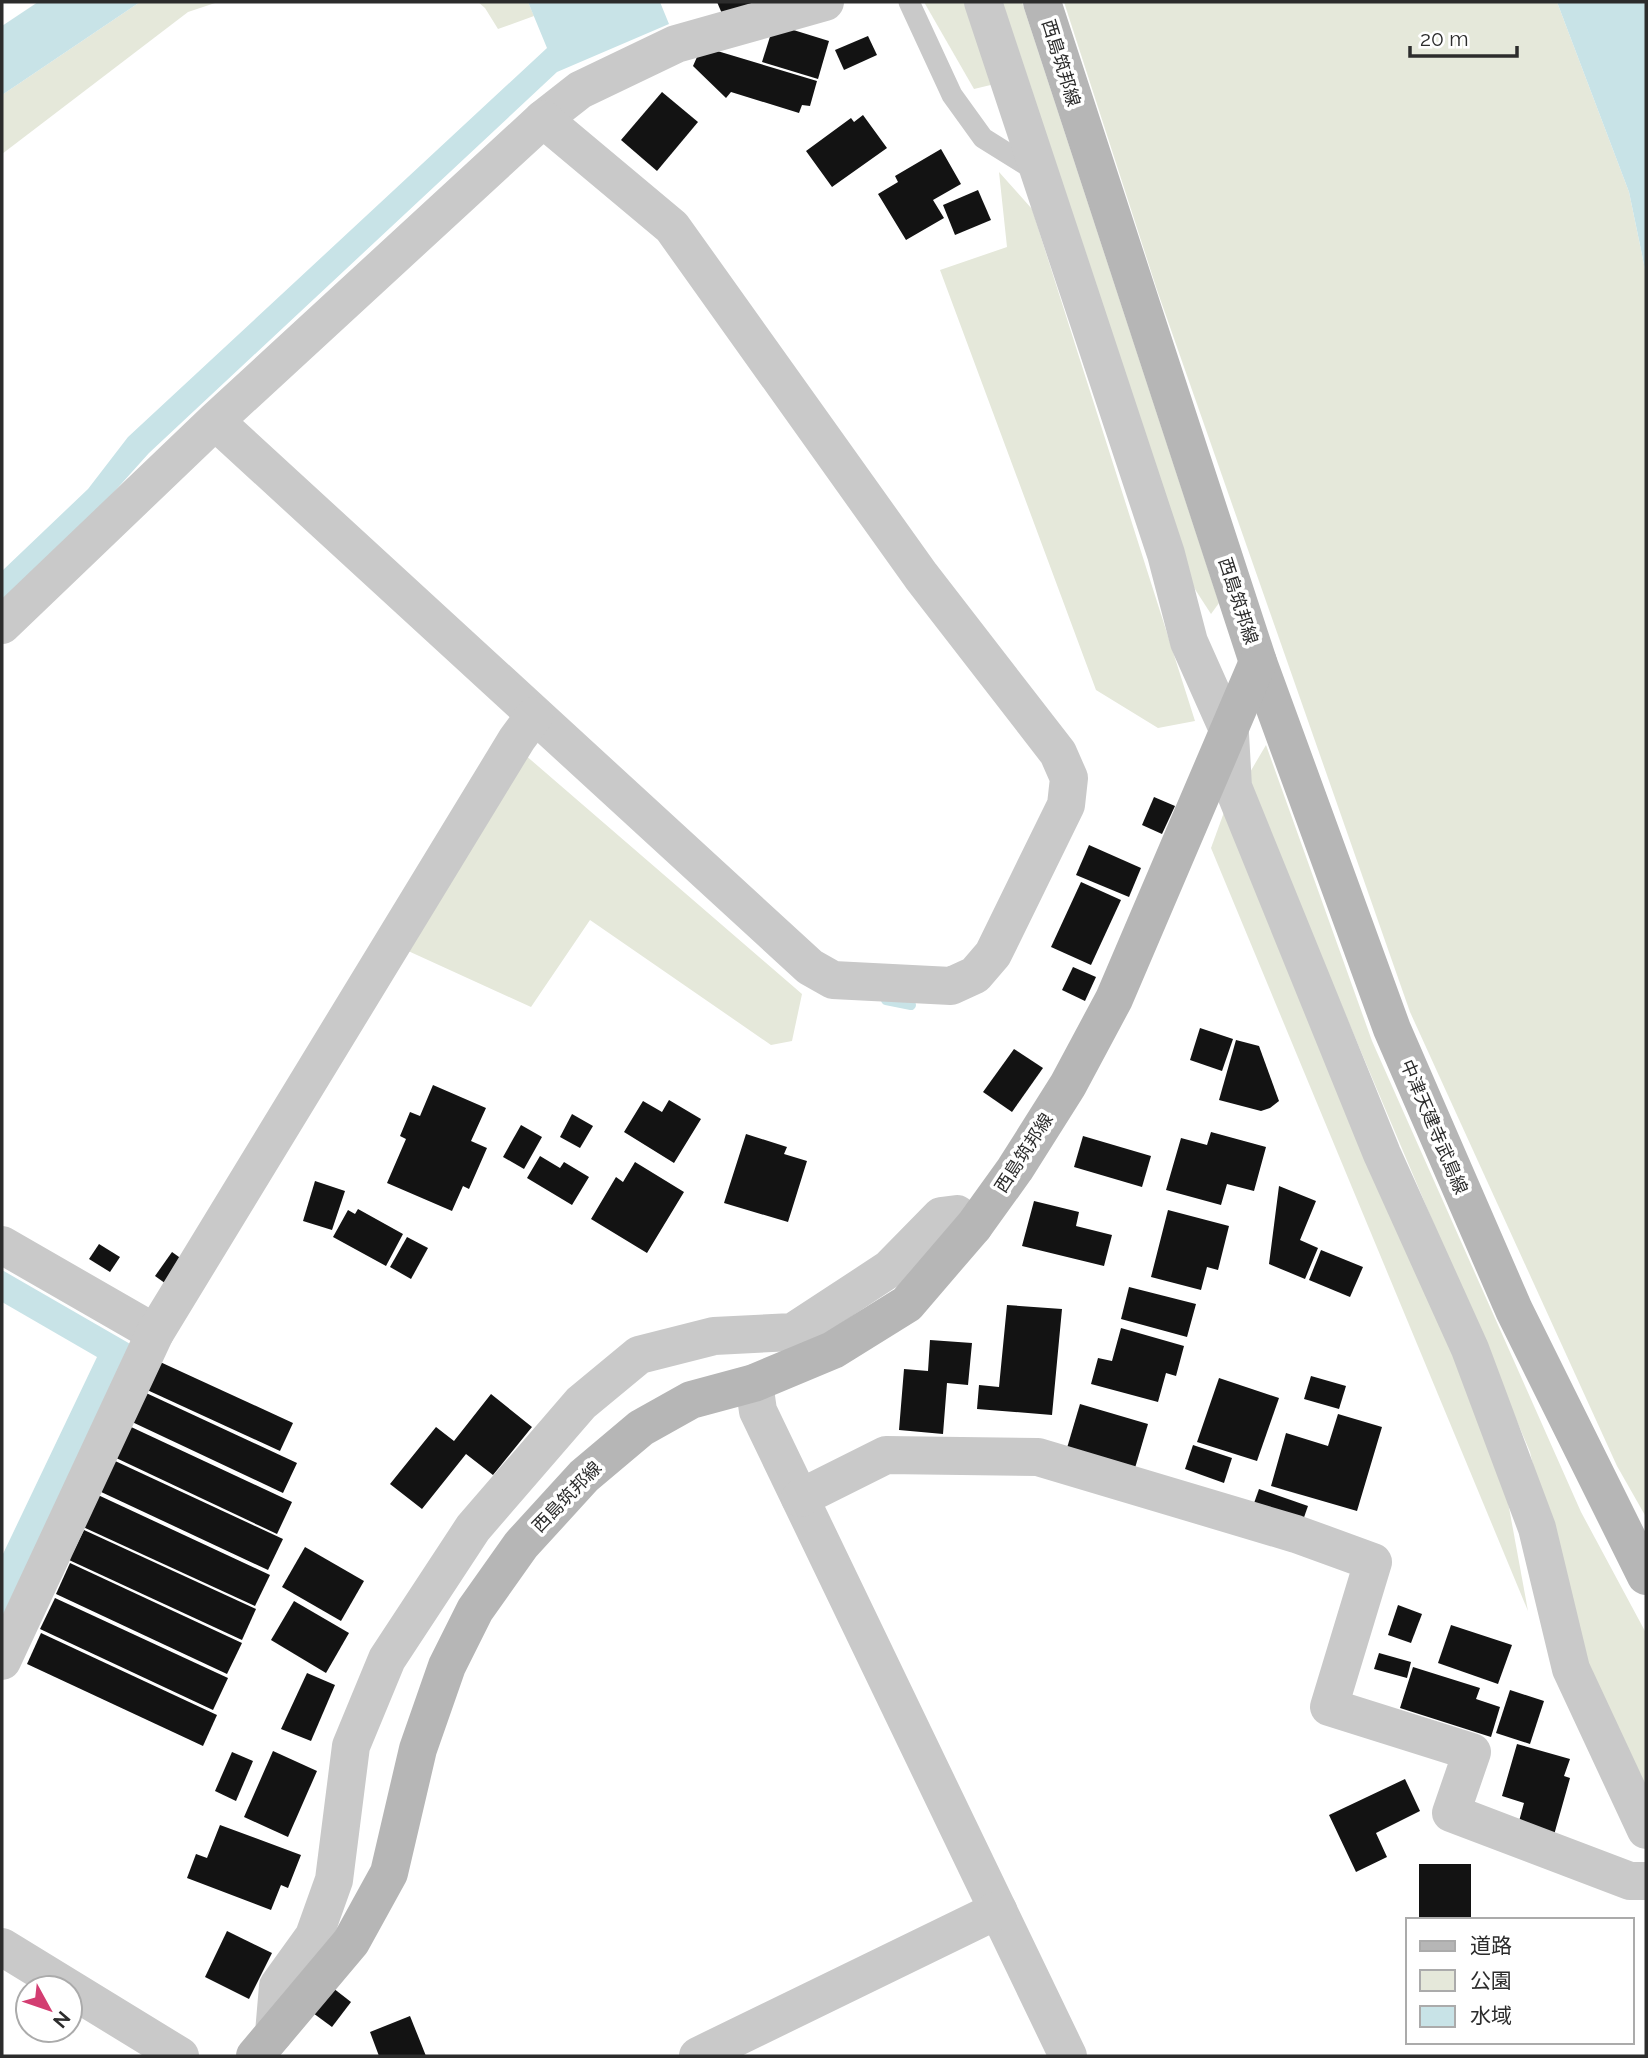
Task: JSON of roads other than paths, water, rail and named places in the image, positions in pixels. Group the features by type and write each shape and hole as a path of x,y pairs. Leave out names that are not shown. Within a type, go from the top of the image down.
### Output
{"main road":[{"name":"西島筑邦線","path":"265,2044 351,1942 389,1873 418,1749 447,1666 475,1610 522,1545 584,1476 641,1428 691,1400 754,1383 833,1350 907,1304 974,1226 1015,1169 1068,1085 1114,999 1230,734 1258,662 1042,2"},
{"name":"中津天建寺武島線","path":"1258,662 1392,1029 1514,1310 1646,1576"}],"street":[{"path":"2,625 215,421 543,119 580,90 676,44 825,2"},
{"path":"983,2 1043,175 1166,554 1189,642 1230,734 1233,787 1382,1154 1470,1349 1537,1528 1571,1669 1646,1830"},
{"path":"215,421 810,967 833,980 951,986 975,975 993,954 1066,805 1069,778 1058,753 921,576 672,228 543,119"},
{"path":"2,1661 155,1333 517,739 534,716"},
{"path":"265,2044 278,1986 314,1936 334,1880 351,1746 382,1672 472,1528 581,1403 639,1356 714,1336 793,1332 889,1269 941,1216 957,1214 974,1226"},
{"path":"2,1245 155,1333"},
{"path":"754,1383 758,1411 1068,2056"},
{"path":"800,1498 886,1455 1038,1457 1296,1534 1373,1562 1329,1707 1472,1752 1451,1813 1630,1881 1646,1881"},
{"path":"698,2056 998,1910"},
{"path":"2,1947 180,2056"}],"lane":[{"path":"909,2 952,95 983,138 1043,175"}],"water":[{"path":"38,2 140,2 2,95 2,26"},
{"path":"528,2 660,2 669,24 557,72 149,453 105,502 2,600 2,571 88,489 128,437 547,48"},
{"path":"1557,2 1646,2 1646,274 1629,192"},
{"path":"2,1270 132,1345 2,1617 2,1556 97,1357 2,1302"}],"waterway":[{"path":"886,1000 911,1005"}]}
